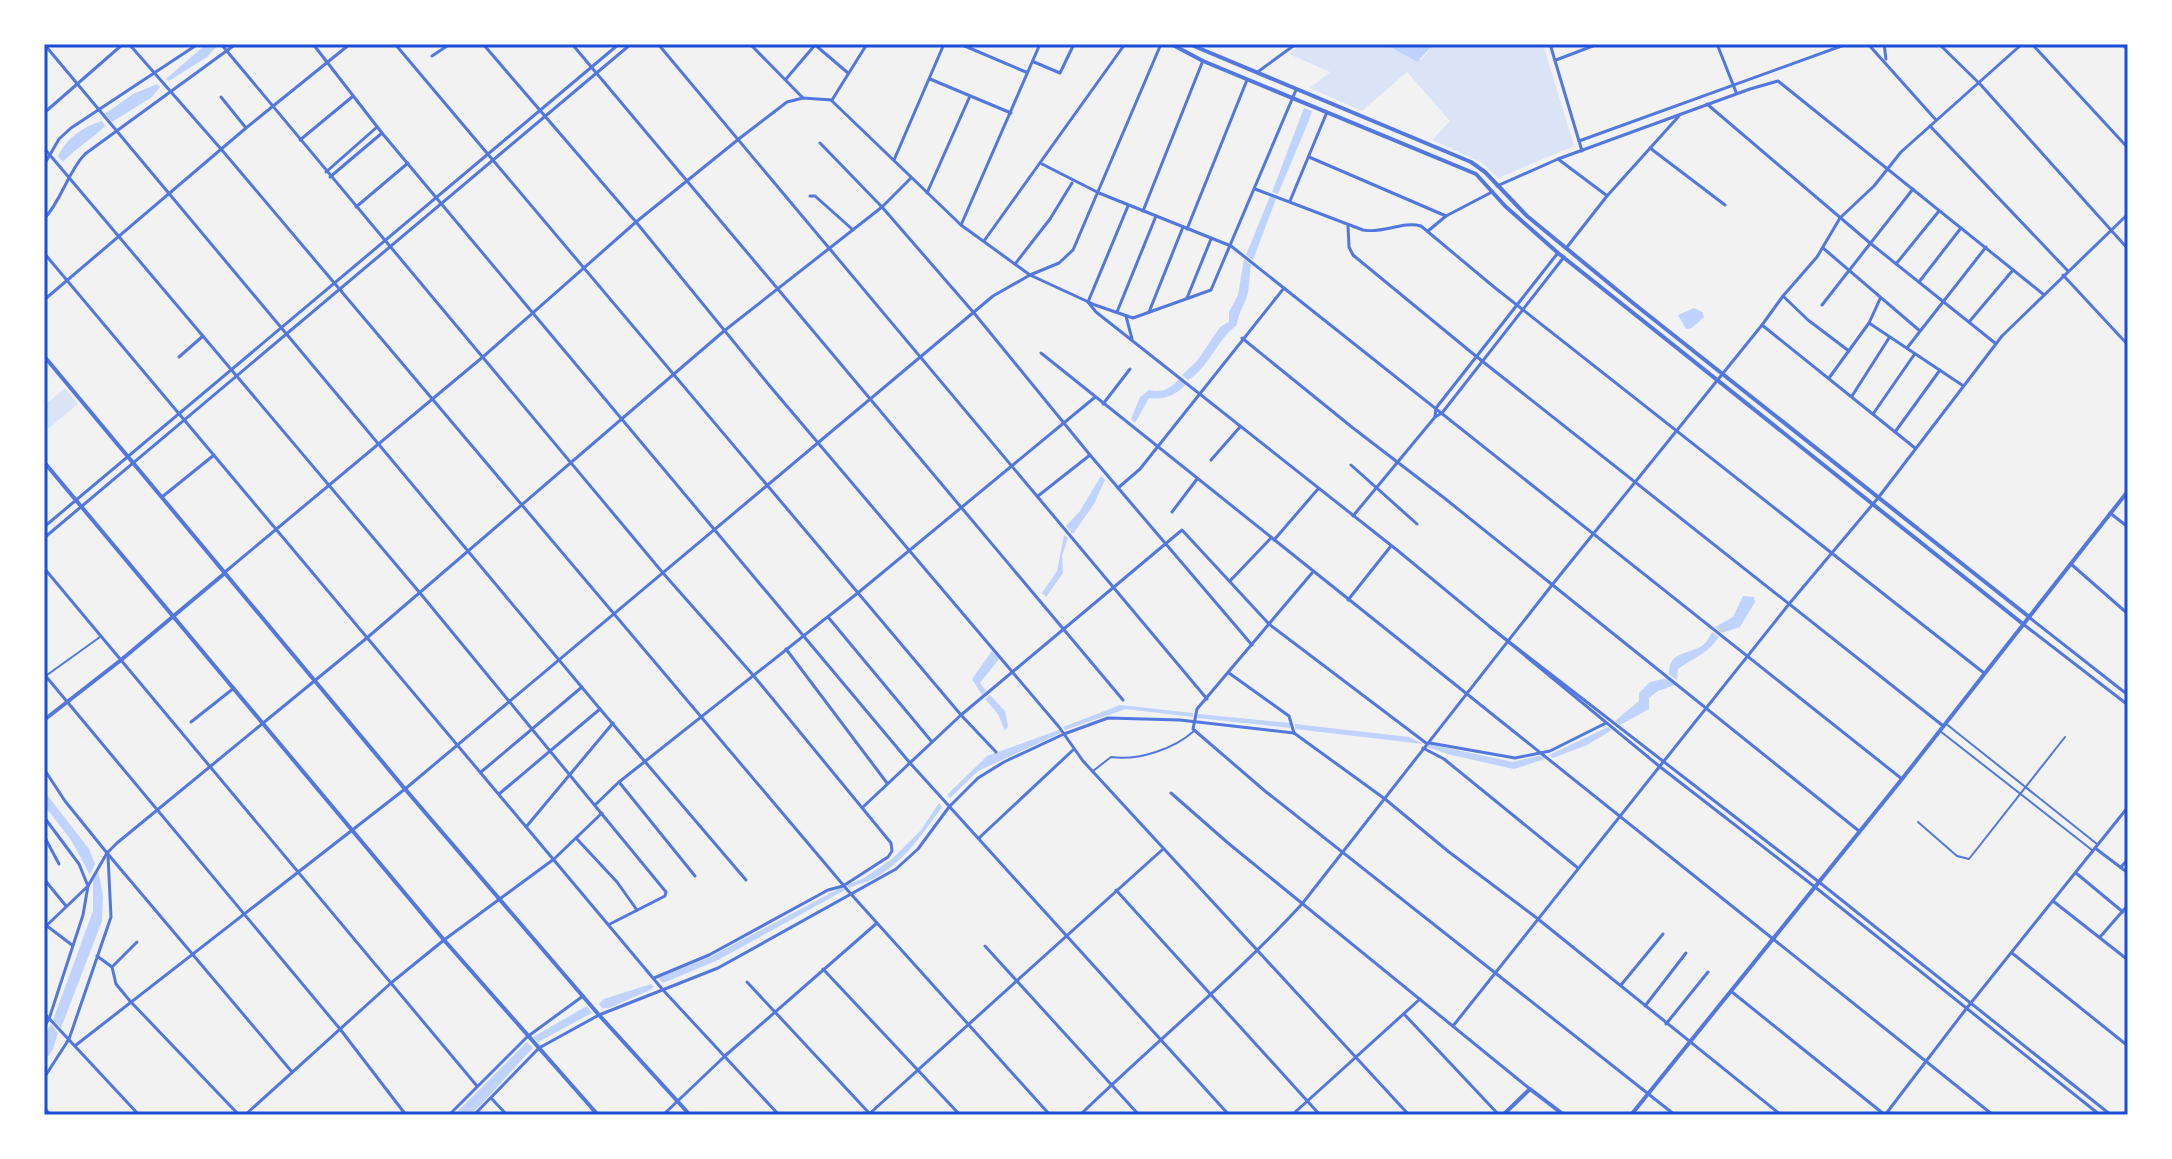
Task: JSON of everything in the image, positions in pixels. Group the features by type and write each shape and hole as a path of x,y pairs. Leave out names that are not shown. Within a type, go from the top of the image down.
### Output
{"street":[{"path":"44,44 746,880"},
{"path":"44,113 126,44 221,149 843,886 1050,1115"},
{"path":"44,165 49,154 71,128 198,44"},
{"path":"221,44 663,573 753,675 892,845 891,854 843,886 828,890 709,955 654,978"},
{"path":"44,219 68,175 85,154 236,44"},
{"path":"313,44 352,97 435,197 805,634 910,763 1229,1115"},
{"path":"44,300 350,44"},
{"path":"395,44 961,715 996,752"},
{"path":"432,56 450,44"},
{"path":"483,44 636,222 1093,772 1409,1115"},
{"path":"572,44 1123,700"},
{"path":"44,527 619,44"},
{"path":"44,538 631,44"},
{"path":"658,44 740,138 1207,699"},
{"path":"750,44 803,98"},
{"path":"786,79 815,44 848,74"},
{"path":"832,100 867,44"},
{"path":"894,160 944,44"},
{"path":"960,44 1027,73"},
{"path":"961,225 1040,44"},
{"path":"1032,62 1060,72 1074,44"},
{"path":"984,241 1125,44"},
{"path":"76,1045 405,789 1005,288 1059,263 1069,255 1099,193 1161,44"},
{"path":"1171,44 1203,61 1478,176 1558,253 2128,705"},
{"path":"1181,49 1188,44 1471,162 1566,248 2128,695"},
{"path":"1256,74 1296,44"},
{"path":"1550,44 1582,151"},
{"path":"1554,60 1598,44"},
{"path":"1717,44 1737,94"},
{"path":"1579,141 1847,44"},
{"path":"1868,44 1936,120"},
{"path":"1884,44 1887,63"},
{"path":"1939,44 1980,84 2128,249"},
{"path":"1080,1115 1159,1039 1259,951 1302,904 1552,585 1823,248 1840,218 1936,120 2022,44"},
{"path":"2032,44 2128,148"},
{"path":"2122,44 2128,50"},
{"path":"1143,211 1203,61"},
{"path":"930,79 1011,113"},
{"path":"1149,312 1248,79"},
{"path":"1497,186 1558,159 1682,113 1771,82 1782,82 2043,294"},
{"path":"44,720 174,617 276,528 432,400 636,222 787,102 803,98 832,100 961,225 1030,275 1088,302 1133,318 1206,293 1213,287 1296,90"},
{"path":"927,193 970,96"},
{"path":"221,97 246,128"},
{"path":"300,140 352,97"},
{"path":"1707,104 1870,243 1995,343"},
{"path":"1289,203 1327,112"},
{"path":"1566,248 1607,196 1682,113"},
{"path":"1930,126 2068,271"},
{"path":"326,172 377,127"},
{"path":"330,177 382,133"},
{"path":"820,143 882,207 974,313 1252,645"},
{"path":"1426,152 1430,145"},
{"path":"44,148 420,593 666,892 665,896 609,925"},
{"path":"1650,148 1725,205"},
{"path":"352,149 356,155"},
{"path":"1440,158 1444,151"},
{"path":"1309,157 1446,216"},
{"path":"1558,159 1607,196"},
{"path":"356,207 408,163"},
{"path":"1042,164 1073,182 1128,206 1231,246 1902,779"},
{"path":"73,946 45,927 88,886 107,853 368,637 724,331 882,207 911,178"},
{"path":"1015,264 1043,229 1073,182"},
{"path":"1822,305 1914,188"},
{"path":"1255,189 1348,226 1377,232 1415,224 1428,231 1522,309 1984,673"},
{"path":"1428,231 1446,216 1492,192"},
{"path":"810,196 815,196 852,229"},
{"path":"1088,302 1128,206"},
{"path":"1896,264 1940,210"},
{"path":"1453,1026 1789,604 1878,498 1995,343 2128,214"},
{"path":"1117,312 1156,216"},
{"path":"1348,226 1349,247 1353,255 1942,726 2025,786 2095,848"},
{"path":"1919,282 1962,228"},
{"path":"1187,298 1211,238"},
{"path":"1907,348 1986,247"},
{"path":"1823,248 1920,331"},
{"path":"44,253 663,990 779,1115"},
{"path":"1435,417 1436,408 1558,253"},
{"path":"1353,516 1435,417 1442,413 1564,257"},
{"path":"1969,322 2013,269"},
{"path":"2063,275 2128,345"},
{"path":"1118,488 1140,469 1284,288"},
{"path":"1783,296 1808,320 1849,351"},
{"path":"1829,378 1869,323 1880,299"},
{"path":"1088,302 1100,316 1509,642 1819,882 2111,1115"},
{"path":"1126,316 1133,342"},
{"path":"1869,323 1963,386"},
{"path":"1762,325 1916,449"},
{"path":"179,357 203,336"},
{"path":"1852,396 1890,337"},
{"path":"1242,338 1859,831"},
{"path":"1041,353 1993,1115"},
{"path":"1873,414 1915,353"},
{"path":"44,356 405,789 599,1015 690,1115"},
{"path":"1103,404 1130,369"},
{"path":"1895,432 1940,370"},
{"path":"595,805 619,782 859,592 1094,398"},
{"path":"1211,460 1240,427"},
{"path":"162,497 214,455"},
{"path":"1038,496 1090,455"},
{"path":"44,462 444,940 598,1115"},
{"path":"1351,465 1417,524"},
{"path":"1172,512 1197,479"},
{"path":"1230,581 1319,488"},
{"path":"1631,1115 1902,779 2128,491"},
{"path":"2110,513 2128,527"},
{"path":"863,807 961,715 1184,530 1269,624 1428,743 1506,757 1541,753 1606,723"},
{"path":"1348,600 1391,546"},
{"path":"2071,564 2128,614"},
{"path":"44,568 477,1086"},
{"path":"1194,731 1196,711 1313,572"},
{"path":"828,617 932,742"},
{"path":"101,636 45,675 340,1029 406,1115"},
{"path":"1509,642 1659,766 2100,1115"},
{"path":"786,649 888,784"},
{"path":"1229,673 1291,721 1294,732"},
{"path":"481,772 582,687"},
{"path":"191,722 234,688"},
{"path":"499,794 600,709"},
{"path":"474,1115 539,1048 599,1015 718,968 896,869 907,861 949,807 978,778 1004,762 1064,734 1118,717 1194,721 1294,732 1538,919 1781,1115"},
{"path":"526,827 613,723"},
{"path":"1942,726 2019,794 2128,873"},
{"path":"1093,772 1111,757 1125,759 1165,749 1194,731"},
{"path":"1194,731 1675,1115"},
{"path":"1918,822 1957,856 1969,859 2065,737"},
{"path":"1423,748 1444,759 1579,869"},
{"path":"979,838 1074,749"},
{"path":"44,769 107,853 292,1072"},
{"path":"619,782 695,876"},
{"path":"1171,793 1302,904 1564,1115"},
{"path":"1731,991 1885,1115 2128,807"},
{"path":"245,1115 391,983 554,859 602,813"},
{"path":"44,819 79,864 88,886 86,905 44,1027"},
{"path":"44,836 59,864"},
{"path":"576,838 617,882 637,910"},
{"path":"747,982 869,1115 1163,849"},
{"path":"44,1078 69,1039 111,917 107,853"},
{"path":"2121,867 2128,859"},
{"path":"2076,873 2123,912"},
{"path":"44,879 66,906"},
{"path":"1116,890 1320,1115"},
{"path":"2053,901 2127,957"},
{"path":"2100,937 2128,905"},
{"path":"663,1115 726,1055 877,923"},
{"path":"1621,985 1663,934"},
{"path":"112,967 137,942"},
{"path":"985,946 1139,1115"},
{"path":"1645,1006 1686,953"},
{"path":"2012,953 2128,1046"},
{"path":"97,956 112,967 116,984 130,1001 239,1115"},
{"path":"823,969 960,1115"},
{"path":"1666,1024 1708,972"},
{"path":"449,1115 527,1037 583,996"},
{"path":"1292,1115 1420,999"},
{"path":"44,1013 139,1115"},
{"path":"1404,1014 1501,1115 1530,1089"},
{"path":"491,1098 507,1115"},
{"path":"44,1108 51,1115"}],"shaded area":[{"path":"1302,44 1385,44 1415,61 1422,59 1434,44 1543,44 1574,146 1498,178 1481,162 1432,140 1450,121 1407,72 1362,111 1310,88 1330,72 1289,54"},
{"path":"65,388 78,404 49,428 44,422 44,406"}],"water":[{"path":"206,44 217,46 207,57 169,81 166,79"},
{"path":"1385,44 1434,44 1417,62"},
{"path":"157,84 160,87 152,97 112,122 105,114 133,94"},
{"path":"1304,108 1312,111 1309,120 1278,194 1272,192"},
{"path":"102,121 105,126 63,162 58,156 71,139 88,126"},
{"path":"1270,196 1276,199 1253,260 1246,255"},
{"path":"1244,259 1251,265 1249,286 1237,325 1196,375 1188,380 1182,375 1197,361 1220,327 1229,322 1229,312 1238,295"},
{"path":"1694,308 1704,317 1692,328 1686,329 1678,315"},
{"path":"1179,379 1186,384 1178,392 1149,398 1135,423 1131,419 1140,397 1149,390 1166,389"},
{"path":"1101,476 1105,480 1094,504 1073,534 1066,526 1080,511"},
{"path":"1064,535 1068,538 1062,556 1063,573 1046,597 1042,593 1057,571"},
{"path":"1743,596 1754,597 1755,602 1740,627 1722,633 1715,627 1733,617"},
{"path":"1712,632 1719,637 1705,652 1678,669 1677,680 1669,674 1675,658 1702,646"},
{"path":"992,651 999,659 980,683 986,691 982,695 972,679"},
{"path":"1667,678 1675,685 1649,698 1649,709 1620,725 1615,721 1639,701 1639,693 1650,682"},
{"path":"990,695 1005,711 1008,726 1005,731 998,714 985,699"},
{"path":"1120,705 1193,713 1193,717 1126,709 1065,730 1063,727"},
{"path":"1198,714 1290,723 1290,728 1197,718"},
{"path":"1295,724 1409,737 1423,744 1295,729"},
{"path":"1608,727 1612,730 1587,745 1553,758 1549,755"},
{"path":"1059,730 1061,733 978,771 950,798 947,795 987,756"},
{"path":"1429,744 1513,762 1542,755 1545,759 1514,769 1451,755 1427,747"},
{"path":"44,791 89,849 95,864 90,875 71,840 44,805"},
{"path":"939,803 942,807 903,856 873,879 849,888 847,885 864,878 893,858 921,830"},
{"path":"98,870 103,896 102,921 61,1028 53,1020 93,911 93,879"},
{"path":"842,887 845,890 718,960 663,983 658,978 710,957"},
{"path":"651,984 654,987 650,990 609,1008 602,1008 599,1004 604,999"},
{"path":"587,1006 592,1013 538,1042 533,1037"},
{"path":"51,1024 58,1033 53,1049 44,1062 44,1037"},
{"path":"527,1042 533,1048 470,1115 454,1115"}]}
